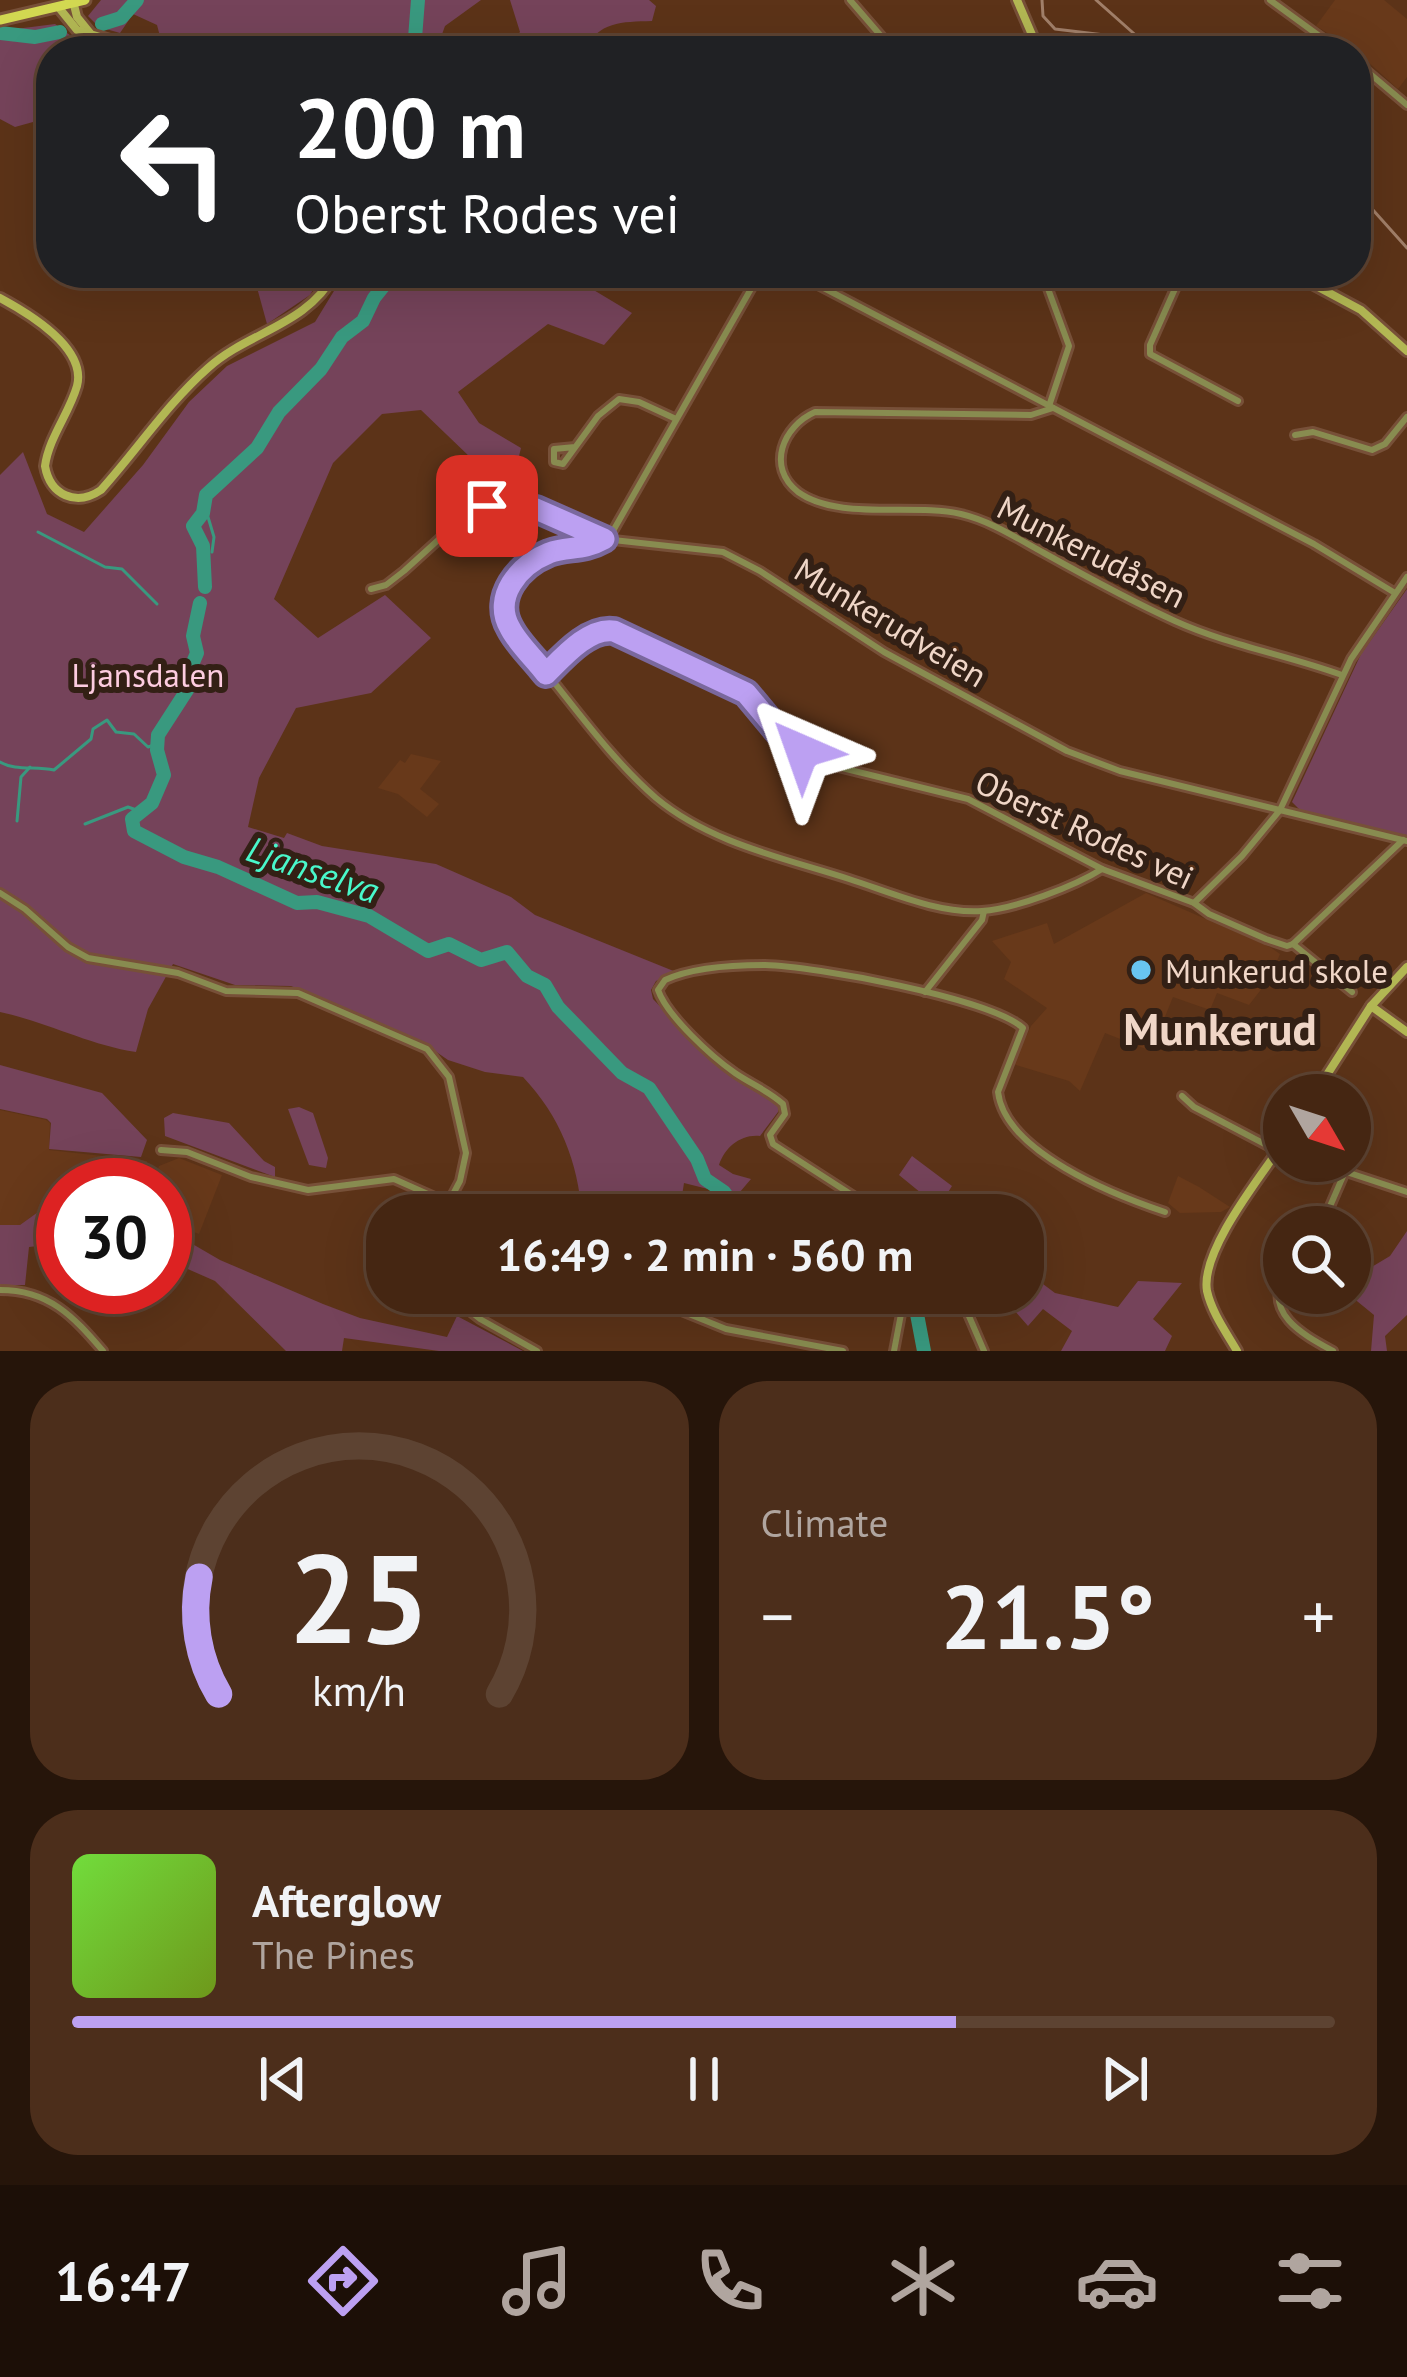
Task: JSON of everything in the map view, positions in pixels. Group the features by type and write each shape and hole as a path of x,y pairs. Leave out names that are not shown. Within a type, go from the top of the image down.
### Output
{"main road":[{"path":"0,20 79,2"}],"street":[{"path":"850,0 881,36"},
{"path":"1017,0 1033,36"},
{"path":"1270,0 1319,36"},
{"path":"79,2 77,17 91,34"},
{"path":"60,9 73,27 97,36"},
{"path":"1371,75 1407,105"},
{"path":"0,298 57,339 76,362 77,386 47,454 45,470 61,494 86,498 101,490 204,371 238,345 301,314 326,288"},
{"path":"751,288 606,539 578,550 549,553 522,571 506,593 503,607 508,626 655,796 710,831 749,848 897,896 984,911 1065,886 1102,868"},
{"path":"825,288 1314,544 1395,593"},
{"path":"1051,288 1069,346 1051,407"},
{"path":"1175,288 1150,354 1238,401"},
{"path":"1320,288 1361,310 1407,351"},
{"path":"575,447 598,416 619,399 639,402 676,419"},
{"name":"Munkerudåsen","path":"1051,407 1031,415 815,412 789,430 781,464 796,490 822,503 941,510 983,521 1177,622 1342,675"},
{"path":"1294,435 1313,431 1372,450 1385,444 1407,417"},
{"name":"Munkerudveien","path":"370,589 404,572 480,506 536,509 606,539 732,555 884,652 1067,751 1120,771 1405,841"},
{"path":"1194,903 1280,810 1342,675 1407,578"},
{"name":"Oberst Rodes vei","path":"546,674 590,635 603,629 614,631 746,693 781,735 826,764 968,799 1102,868 1194,903 1266,939 1293,944 1352,992"},
{"path":"1293,944 1405,841"},
{"path":"0,893 88,958 178,973 226,991 298,993 427,1049 446,1071 465,1144 464,1169 452,1194"},
{"path":"926,992 984,911"},
{"path":"850,1194 776,1146 770,1135 785,1114 783,1104 714,1056 661,999 658,990 665,980 760,965 977,1004 1023,1028 998,1092 1010,1124 1028,1144 1165,1212"},
{"path":"1328,1074 1372,1006 1407,967"},
{"path":"1372,1006 1407,1032"},
{"path":"1183,1096 1194,1107 1263,1138"},
{"path":"161,1150 187,1152 251,1177 308,1190 394,1179 428,1194"},
{"path":"1237,1351 1210,1302 1208,1269 1263,1175"},
{"path":"1371,1182 1407,1192"},
{"path":"0,1290 34,1294 57,1304 103,1351"},
{"path":"474,1314 538,1351"},
{"path":"690,1314 726,1328 843,1351"},
{"path":"894,1351 900,1314"},
{"path":"968,1314 984,1351"},
{"path":"1284,1314 1296,1329 1333,1351"}],"shaded area":[{"path":"1335,0 1384,0 1407,19 1407,77 1398,89 1371,65 1371,36 1332,36 1316,26"},
{"path":"411,754 441,761 420,789 439,804 427,817 398,794 378,788 400,760 405,763"},
{"name":"Munkerud skole","path":"1146,893 1270,947 1280,954 1270,978 1249,1005 1217,993 1210,1010 1173,997 1151,1051 1105,1033 1080,1091 1069,1081 1013,1064 1031,1026 1047,1008 1004,979 1011,962 992,941 1047,923 1054,944"},
{"path":"0,1110 50,1123 49,1150 120,1158 36,1158 36,1213 20,1225 0,1225"},
{"path":"192,1163 222,1175 199,1234 192,1231"},
{"path":"1178,1176 1230,1207 1221,1212 1180,1213 1168,1203"}],"green space":[{"path":"101,0 481,0 445,26 441,36 160,36 157,25 133,14 120,33 99,27 88,16"},
{"path":"510,0 649,0 656,6 652,21 621,23 595,36 517,36 520,32"},
{"path":"55,24 71,36 36,36 36,121 15,127 0,119 0,31"},
{"path":"257,288 314,288 310,295 267,324"},
{"name":"Ljansdalen","path":"336,288 590,288 632,313 604,345 548,324 458,392 479,423 521,448 518,460 471,458 421,410 382,414 333,463 274,599 318,638 385,595 431,638 371,693 296,708 259,778 248,827 284,838 287,833 322,846 436,864 511,897 535,915 676,972 656,981 653,999 703,1051 778,1104 778,1112 760,1136 730,1147 719,1165 751,1179 738,1194 716,1194 684,1183 682,1194 579,1194 565,1141 523,1077 448,1060 419,1040 291,986 235,985 173,964 148,1009 136,1052 0,1012 0,475 23,452 47,514 84,532 143,465 189,402 227,366 315,322"},
{"path":"1407,589 1407,837 1300,810 1292,802 1361,654"},
{"path":"0,1065 102,1093 147,1140 141,1157 49,1149 51,1123 47,1119 0,1109"},
{"path":"299,1107 313,1113 328,1158 326,1168 309,1165 288,1109"},
{"path":"173,1113 229,1123 275,1167 275,1177 165,1136 164,1118"},
{"path":"912,1156 952,1186 947,1194 922,1194 899,1175"},
{"path":"36,1213 36,1246 29,1247 25,1285 0,1285 0,1225 20,1225"},
{"path":"1407,1231 1407,1315 1385,1336 1387,1351 1371,1351 1371,1267 1390,1256"},
{"path":"192,1244 360,1318 447,1337 457,1316 523,1351 439,1351 344,1338 342,1351 286,1351 215,1281 192,1271"},
{"path":"1138,1281 1182,1283 1153,1319 1172,1336 1165,1351 1061,1351 1072,1331 1044,1310 1044,1285 1055,1293 1118,1307"},
{"path":"1017,1314 1039,1314 1028,1326"}],"waterway":[{"path":"102,24 121,18 137,0"},
{"name":"Ljanselva","path":"415,36 418,0"},
{"path":"40,36 60,32"},
{"path":"0,33 36,37"},
{"name":"Ljanselva","path":"205,587 203,546 193,526 203,513 206,495 257,448 279,412 321,369 342,337 363,321 382,288"},
{"path":"205,507 214,537 212,552"},
{"path":"38,532 105,567 122,569 157,604"},
{"name":"Ljanselva","path":"200,603 189,687 158,735 164,775 152,803 132,819 134,831 297,903 317,902 369,916 428,951 449,944 481,960 507,952 527,976 545,985 558,1007 622,1073 649,1088 697,1159 705,1179 725,1194"},
{"path":"0,762 54,770 107,720 116,732 134,734 148,747 157,744"},
{"path":"17,821 21,777 30,767"},
{"path":"85,824 128,807 139,811"},
{"name":"Ljanselva","path":"917,1314 924,1351"}],"tram line":[{"path":"1042,0 1043,16 1055,29 1113,36"},
{"path":"1096,0 1137,36"},
{"path":"1371,208 1407,248"}],"place":[{"name":"Munkerud skole","path":"1141,970"}],"district":[{"name":"Munkerud","path":"1220,1028"}],"route":[{"path":"487,506 536,509 604,539 591,547 549,553 522,571 506,593 503,607 508,626 546,674 590,635 603,629 614,631 746,693 781,735 802,751"}]}
